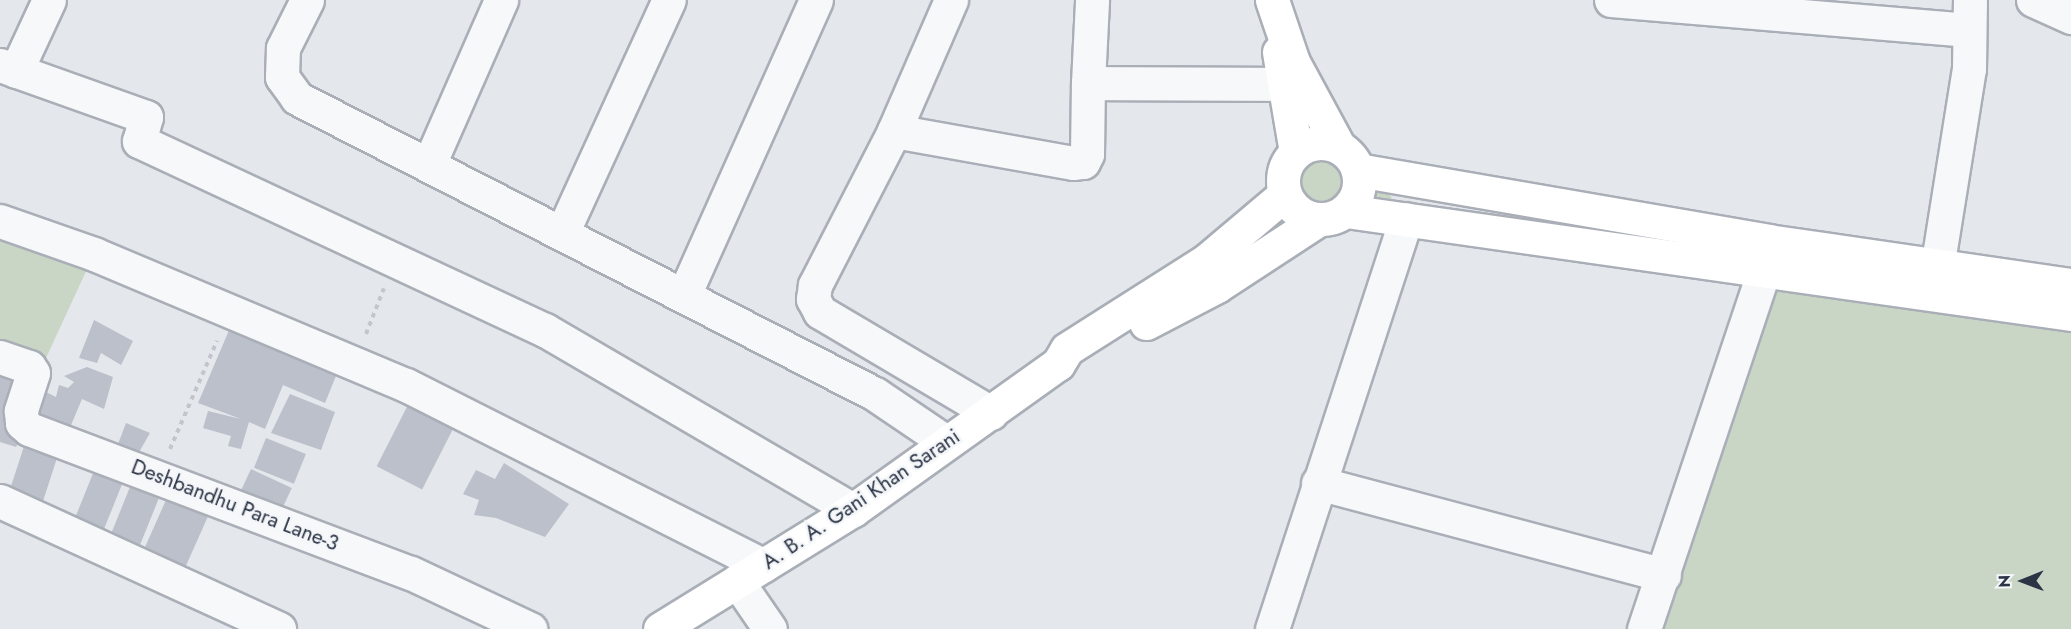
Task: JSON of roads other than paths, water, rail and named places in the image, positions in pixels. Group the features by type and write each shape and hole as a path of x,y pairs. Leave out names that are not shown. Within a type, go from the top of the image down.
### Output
{"main road":[{"path":"1275,10 1283,84 1296,152"},
{"path":"1275,10 1293,62 1348,158 1355,199 1332,215"},
{"path":"2071,285 1937,268 1348,158 1310,145 1296,152 1287,164 1285,194 1304,216 1332,215 1406,219 2071,314"},
{"name":"A. B. A. Gani Khan Sarani","path":"660,629 853,510 1059,364 1067,349 1207,260 1285,194"},
{"name":"A. B. A. Gani Khan Sarani","path":"1059,364 1073,364 1217,286 1332,215"}],"street":[{"path":"49,0 8,68 146,117 140,141 396,258 545,330 853,510"},
{"path":"307,0 283,48 282,77 297,98 430,162 875,394 946,442"},
{"path":"430,162 501,0"},
{"path":"563,231 669,0"},
{"path":"684,295 816,0"},
{"path":"951,0 894,130 815,285 813,299 820,312 991,413"},
{"path":"894,130 1083,162 1087,154 1092,0"},
{"path":"1611,0 1970,15 1969,69 1937,268"},
{"path":"2033,0 2071,17"},
{"path":"1088,83 1283,84"},
{"path":"1272,629 1406,219"},
{"path":"0,221 94,254 354,366 406,385 750,573 770,629"},
{"path":"1644,629 1664,575 1764,271"},
{"name":"Deshbandhu Para Lane-3","path":"0,357 29,367 33,373 21,411 22,423 29,429 159,475 411,573 530,629"},
{"path":"1318,483 1664,575"},
{"path":"0,501 279,629"}]}
